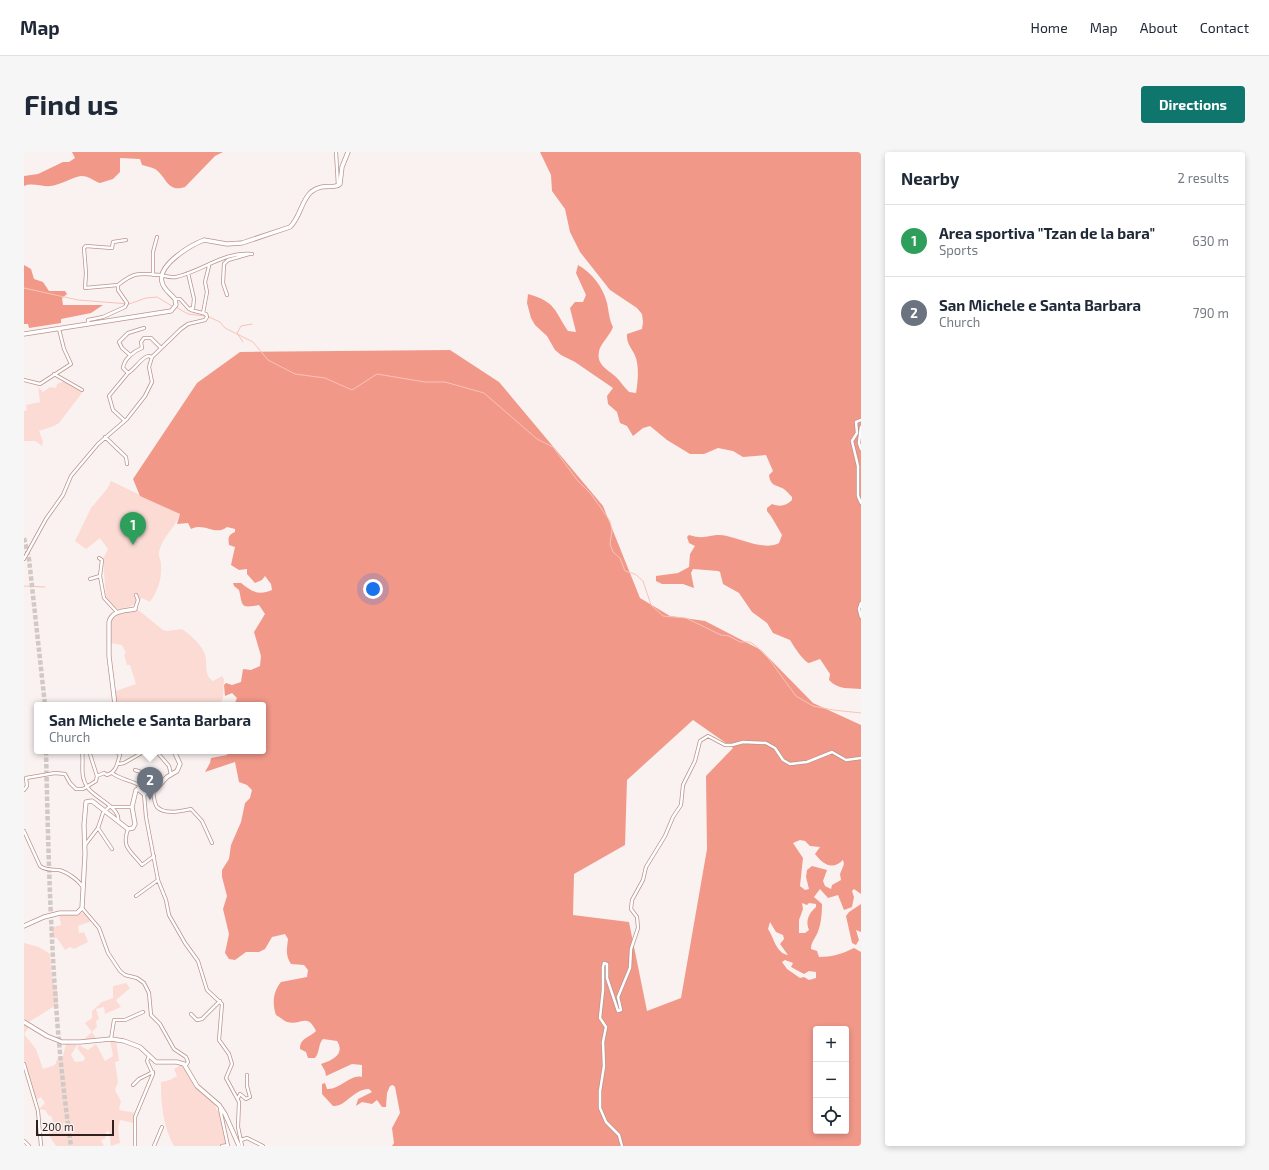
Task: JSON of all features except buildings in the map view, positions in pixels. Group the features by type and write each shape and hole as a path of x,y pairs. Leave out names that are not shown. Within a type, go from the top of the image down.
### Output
{"street":[{"path":"336,152 338,186"},
{"path":"338,186 340,184 342,167 348,152"},
{"path":"24,558 46,519 63,494 71,476 105,437 124,422 151,385 152,379 149,367 152,358 183,327 206,319 207,315 203,312 186,308 180,299 175,299 162,284 161,275 168,263 200,241 208,239 227,244 242,242 290,227 313,191 322,186 338,186"},
{"path":"152,275 153,252 157,237"},
{"path":"126,240 113,242 112,248 102,249 100,246 86,246 84,248 86,273 85,288 118,286 133,274 141,273 174,277 209,266 230,255 252,254 232,258 224,264 223,282 227,296"},
{"path":"203,312 207,292 205,282 209,266"},
{"path":"188,273 194,299 192,310"},
{"path":"88,324 88,320 103,317 126,304 118,289 118,286"},
{"path":"24,334 168,312 175,307 175,299"},
{"path":"130,355 122,348 119,342 128,333 144,328"},
{"path":"24,380 40,384 71,364 64,349 59,329"},
{"path":"128,373 124,372 123,365 130,355 142,348 141,342 144,338 150,338 161,348"},
{"path":"124,422 113,410 109,396 128,373 136,368 145,357 148,356 152,358"},
{"path":"54,374 82,390"},
{"path":"861,420 856,422 857,433 852,441 858,466 858,496 861,503"},
{"path":"861,426 859,443 861,449"},
{"path":"105,437 126,457 127,464"},
{"path":"99,558 102,560 100,576 104,598 117,612"},
{"path":"90,579 100,576"},
{"path":"115,702 109,656 110,618 117,612 135,609 138,600 136,595"},
{"path":"861,603 859,609 861,617"},
{"path":"622,1146 619,1135 602,1115 599,1099 606,1027 600,1018 604,990 603,967 604,963 607,964 610,988 618,1011 620,1010 618,997 630,968 631,949 638,928 637,917 631,909 632,900 643,880 646,867 665,836 673,817 681,805 683,785 694,761 700,741 708,736 725,745 732,745 742,742 766,743 775,748 783,760 790,764 807,762 832,752 846,760 861,758"},
{"path":"82,754 81,772 88,787 118,814 118,821"},
{"path":"24,790 27,786 26,778 55,773 65,774 70,783 76,789 79,790 88,787 96,781 97,776 90,754"},
{"path":"97,776 104,773 107,775 112,773 119,764 119,754"},
{"path":"119,764 124,763 140,754"},
{"path":"159,754 169,766 170,775"},
{"path":"144,794 153,792 170,775 177,771 180,767 175,754"},
{"path":"128,829 133,828 135,824 132,807 134,794 144,773 135,770"},
{"path":"112,773 116,777 123,778 138,787 144,794 147,826 158,880 166,900 169,915 184,943 198,961 207,990 220,1000 222,1005 219,1040 229,1054 232,1064 226,1078 238,1098 240,1114 238,1127 242,1146"},
{"path":"153,792 156,805 161,809 170,812 191,809 202,821 212,843"},
{"path":"24,926 44,917 60,913 77,913 82,908 86,802 91,801 128,829"},
{"path":"85,845 98,828 102,815 110,806 132,807"},
{"path":"98,828 112,849"},
{"path":"128,829 124,840 125,846 142,865 154,856"},
{"path":"24,831 40,866 45,869 62,871 79,881 83,887"},
{"path":"136,896 158,880"},
{"path":"82,908 99,928 108,953 120,971 125,975 137,978 144,983 149,993 152,1014 160,1024 174,1049 186,1057 188,1062 186,1065 197,1086 219,1105 236,1134 239,1146"},
{"path":"191,1014 197,1020 202,1019 220,1000"},
{"path":"111,1039 114,1020 125,1020 143,1012"},
{"path":"24,1022 47,1036 62,1042 111,1039 131,1043 140,1048 156,1062 177,1062 186,1065"},
{"path":"148,1056 146,1061 153,1072"},
{"path":"24,1064 38,1111 41,1146"},
{"path":"133,1085 138,1079 153,1072"},
{"path":"135,1146 135,1118 153,1072"},
{"path":"238,1098 240,1094 246,1099 250,1097 247,1086 247,1075"},
{"path":"219,1105 228,1145 222,1146"},
{"path":"154,1146 162,1127"},
{"path":"241,1140 247,1138 264,1146"},
{"path":"24,1141 29,1146"}],"shaded area":[{"path":"72,152 223,152 215,156 185,187 174,188 155,169 142,165 140,159 120,158 120,172 113,179 100,183 81,176 51,186 30,184 24,186 24,176 38,174 63,162 69,162 75,158"},
{"path":"540,152 861,152 861,689 844,688 833,683 829,680 830,674 820,659 809,663 807,662 790,640 773,633 767,623 752,612 739,593 723,584 720,572 693,569 691,573 694,588 683,584 662,584 656,581 656,576 678,573 689,567 690,554 695,546 689,543 687,537 689,535 702,537 716,535 727,536 766,546 779,543 782,535 767,511 767,508 772,504 780,506 785,505 792,500 792,497 784,489 770,481 769,475 773,471 766,455 743,457 733,451 718,448 704,454 690,454 667,440 650,426 643,428 633,436 627,426 620,423 617,412 608,404 607,396 613,388 575,362 561,355 555,350 547,336 535,325 531,318 527,303 528,294 544,300 557,312 568,331 576,332 570,308 575,302 583,302 586,295 576,273 578,265 583,268 596,281 603,291 613,327 600,348 600,363 617,378 629,392 636,393 638,375 637,362 628,341 627,334 642,329 642,314 637,308 610,290 580,252 570,232 565,209 552,191 551,175"},
{"path":"24,265 31,269 34,279 43,282 49,291 65,291 67,294 62,298 63,305 103,305 91,313 61,319 61,323 29,328 28,324 24,324"},
{"path":"450,350 499,382 603,506 640,598 670,616 705,621 761,650 813,703 861,725 861,894 854,889 852,891 854,897 852,907 844,910 838,895 828,898 820,889 814,897 822,904 821,919 811,949 817,951 819,957 837,955 854,948 861,952 861,1146 392,1146 394,1143 392,1128 400,1113 395,1087 393,1085 390,1086 387,1093 386,1107 382,1107 377,1100 372,1104 362,1102 356,1106 358,1099 372,1092 369,1089 358,1092 338,1106 333,1106 322,1094 322,1084 325,1083 327,1089 332,1089 353,1078 362,1077 362,1065 352,1064 326,1076 321,1064 336,1057 340,1050 337,1041 323,1039 320,1043 318,1053 315,1058 308,1058 306,1052 300,1049 300,1045 303,1040 316,1031 313,1025 307,1021 292,1023 287,1022 276,1015 274,998 276,990 281,982 307,977 308,970 304,965 291,964 289,961 287,955 288,939 285,934 272,937 265,949 259,952 246,952 235,960 229,959 225,953 229,934 223,909 227,896 222,877 222,870 229,859 231,845 241,822 245,803 250,798 252,790 247,785 239,782 235,762 205,772 211,758 228,754 266,754 266,702 235,702 237,698 232,693 225,696 224,685 226,683 232,685 241,682 243,669 251,670 260,666 261,656 254,632 265,614 259,605 243,605 239,590 233,583 241,583 259,593 272,590 271,584 265,576 262,580 255,583 247,574 247,569 239,570 231,565 235,547 229,545 229,539 231,534 235,532 235,529 227,527 216,530 195,527 191,529 188,523 177,524 180,514 140,496 133,479 197,383 240,352","holes":["693,720 733,748 706,776 707,849 681,998 647,1011 629,922 573,915 574,874 625,845 627,780","800,840 805,841 810,846 820,847 815,854 824,863 831,866 843,860 844,864 840,874 841,880 832,885 831,889 825,886 823,881 827,870 812,866 807,870 806,877 809,889 805,890 800,886 803,858 793,843","802,903 807,905 809,903 816,904 816,907 808,917 807,923 809,930 805,933 799,933 799,920 803,909","770,922 776,932 783,935 784,939 780,944 788,955 784,954 776,945 768,929","785,960 793,963 791,967 804,974 809,971 816,972 816,978 809,980 804,977 800,978 787,969 782,962"]},
{"path":"64,381 80,390 82,393 59,423 39,431 43,441 42,446 35,441 24,441 24,411 27,410 26,405 40,402 38,387 43,392 50,387 56,388 57,384"},
{"path":"111,481 180,514 161,547 159,554 161,564 160,579 157,589 150,602 142,598 131,606 117,609 106,598 103,559 108,549 100,538 86,549 75,541 91,508 107,489"},
{"path":"137,609 163,630 167,631 182,629 197,642 202,649 210,678 213,681 222,676 224,679 223,698 221,702 115,702 113,692 136,684 130,665 127,665 124,654 126,653 122,645 110,643 110,623 114,615"},
{"path":"861,904 861,932 856,930 859,940 856,945 852,943 846,916 849,912"},
{"path":"84,912 92,921 78,926 79,933 84,932 88,942 74,949 70,947 65,950 57,938 54,938 50,928 61,925 59,915 77,915"},
{"path":"24,943 39,947 50,954 52,979 58,993 58,1004 29,1022 24,1019"},
{"path":"126,983 130,988 116,1000 121,1007 105,1014 104,1007 96,1009 99,1019 96,1021 97,1027 92,1032 85,1023 92,1018 92,1011 102,1002 113,998 113,986"},
{"path":"24,1024 29,1027 24,1034"},
{"path":"92,1032 97,1039 82,1041"},
{"path":"24,1034 36,1049 43,1069 55,1065 58,1057 62,1060 66,1044 77,1045 71,1055 75,1062 83,1062 85,1058 77,1048 79,1045 88,1050 96,1044 105,1061 113,1056 110,1040 116,1040 119,1061 115,1062 118,1082 115,1090 121,1101 119,1110 136,1113 133,1123 120,1120 118,1128 120,1143 111,1146 109,1131 106,1132 105,1139 101,1140 104,1146 56,1146 48,1134 56,1128 51,1116 49,1116 45,1110 39,1109 45,1103 41,1097 36,1100 24,1060"},
{"path":"182,1064 196,1086 215,1103 216,1109 220,1114 226,1144 219,1146 174,1146 170,1139 163,1115 161,1082 170,1080 177,1076 174,1069"}],"waterway":[{"path":"24,288 78,300 129,304 146,298 157,297 172,306"},
{"path":"176,307 188,314 205,316"},
{"path":"209,317 220,322 225,328 253,342 268,360 295,374 325,378 352,390 377,374 425,382 445,382 484,393 537,439 553,447 577,480 591,494 610,521 612,530 610,544 613,552 620,558 625,571 635,574 643,581 651,605 663,616 686,618 721,635 729,636 740,642 750,642 769,659 796,696 813,706 861,713"},
{"path":"243,342 237,333 241,326 252,324"},
{"path":"24,586 45,587"}],"tunnel":[{"path":"24,538 29,559 45,702"},
{"path":"46,754 52,949 60,1048 71,1146"}],"place":[{"name":"Area sportiva \"Tzan de la bara\"","path":"133,545"},
{"name":"San Michele e Santa Barbara","path":"150,800"}]}
